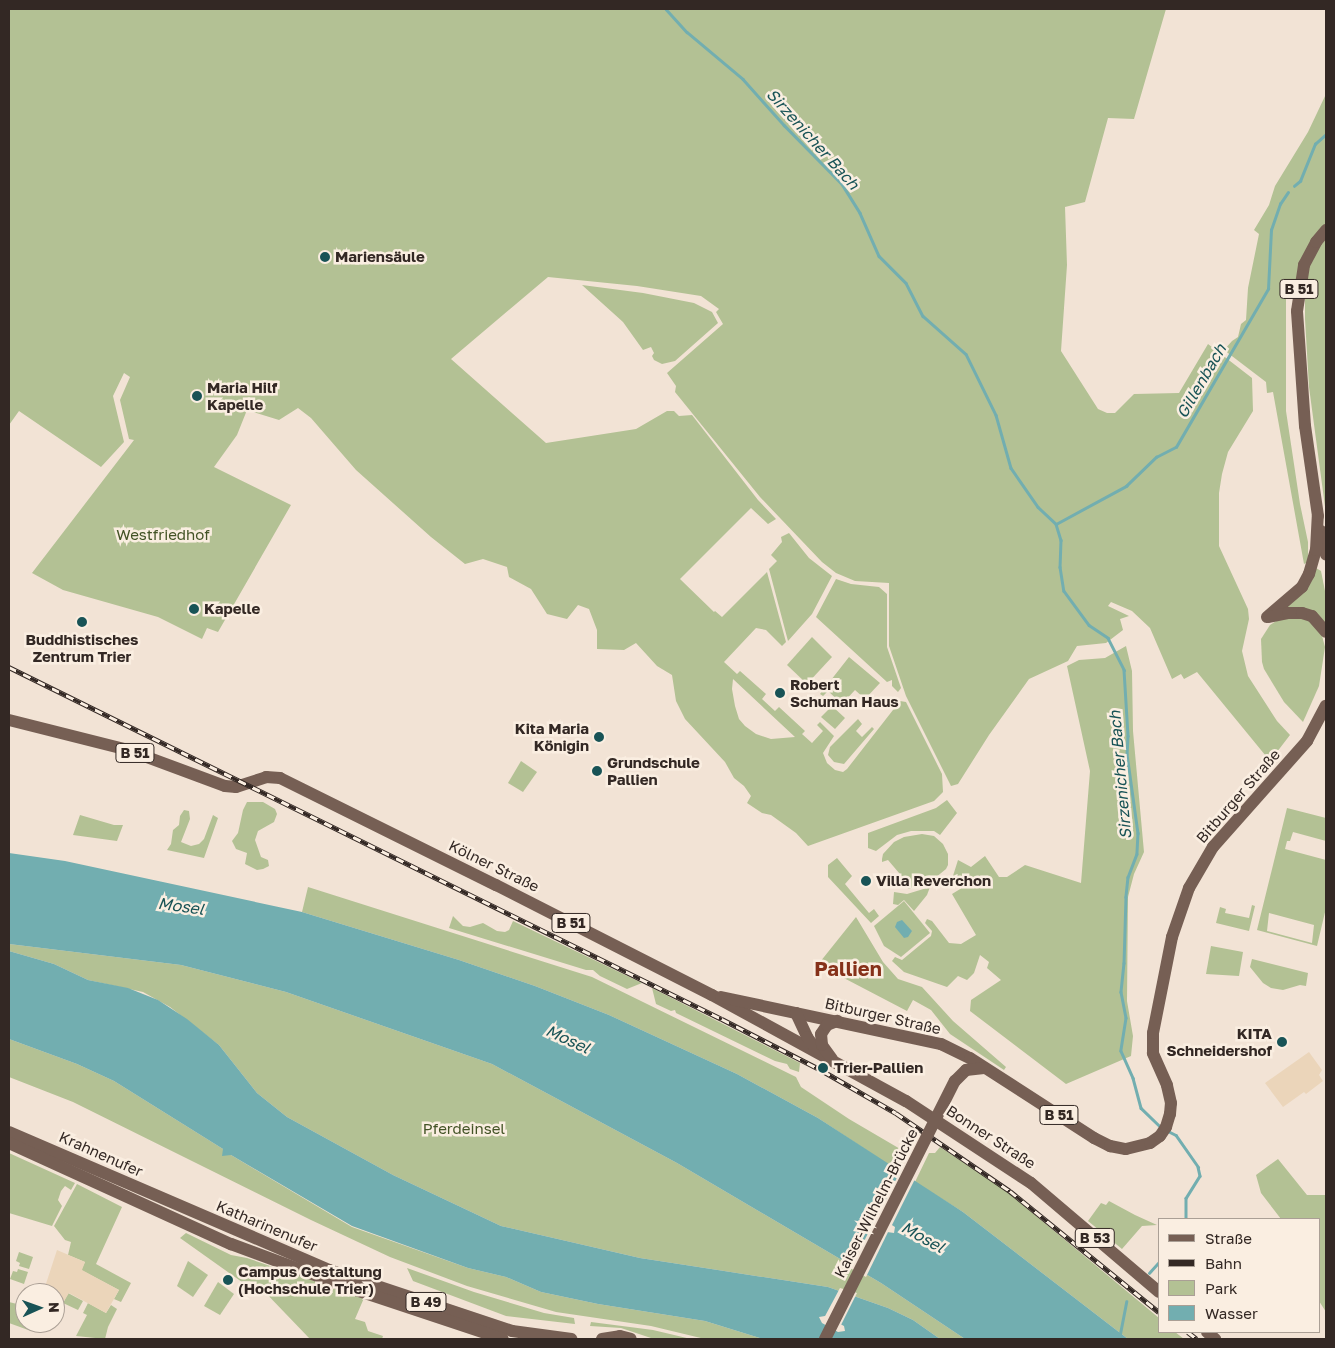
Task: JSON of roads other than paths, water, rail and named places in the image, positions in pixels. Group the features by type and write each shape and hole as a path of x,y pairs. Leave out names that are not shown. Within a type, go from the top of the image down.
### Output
{"main road":[{"name":"B 51","path":"1326,230 1312,247 1304,265 1298,291 1297,311 1305,426 1318,516 1326,554"},
{"path":"1318,516 1316,550 1306,581 1267,617 1288,613 1312,616 1326,632"},
{"name":"Bitburger Straße","path":"712,995 919,1038 954,1050 1094,1138 1117,1148 1139,1147 1160,1136 1170,1114 1170,1093 1153,1053 1153,1034 1172,937 1186,896 1213,847 1307,741 1324,716 1326,706"},
{"name":"Kölner Straße","path":"9,720 128,750 225,786 236,787 268,776 280,778 712,995"},
{"name":"Bonner Straße","path":"712,995 906,1100 1031,1183 1158,1291"},
{"path":"787,1037 782,1021 786,1016 796,1013 807,1037 822,1054"},
{"path":"834,1061 824,1048 821,1039 825,1027 837,1022"},
{"name":"Kaiser-Wilhelm-Brücke","path":"825,1339 955,1082 960,1064 954,1050"},
{"name":"Kaiser-Wilhelm-Brücke","path":"955,1082 966,1070 984,1068"},
{"name":"Krahnenufer","path":"9,1132 180,1207"},
{"name":"Krahnenufer","path":"9,1143 170,1216"},
{"name":"Katharinenufer","path":"180,1207 329,1270 512,1331 571,1339"},
{"name":"Katharinenufer","path":"170,1216 283,1264 503,1339"},
{"path":"602,1339 620,1336 631,1339"}],"water":[{"name":"Mosel","path":"9,853 65,861 302,912 459,960 535,986 609,1015 737,1074 818,1118 963,1212 1128,1339 965,1339 881,1283 677,1163 492,1064 286,992 181,965 9,944","holes":["876,1215 895,1227 894,1233 887,1232 874,1223 870,1216"]},
{"path":"902,920 912,931 908,937 904,938 895,927 897,922"},
{"path":"9,951 54,964 88,980 128,988 158,1000 187,1019 219,1045 257,1093 287,1117 393,1175 501,1226 640,1258 828,1287 888,1308 913,1320 940,1339 763,1339 705,1321 598,1304 541,1292 506,1277 468,1268 352,1226 231,1155 222,1156 223,1149 114,1081 77,1064 9,1039","holes":["825,1316 844,1326 845,1331 838,1332 822,1323 819,1317"]}],"waterway":[{"name":"Sirzenicher Bach","path":"666,9 687,32 743,79 784,125 842,184 860,213 879,256 906,283 923,316 966,354 996,415 1011,468 1038,507 1056,524 1061,540 1060,567 1064,591 1089,625 1108,638 1124,670 1128,736 1127,754 1138,833 1137,854 1128,877 1126,897 1121,992 1126,1018 1121,1051 1133,1078 1141,1108 1161,1127"},
{"name":"Gillenbach","path":"1294,186 1300,181 1315,144 1326,134"},
{"name":"Gillenbach","path":"1056,524 1126,486 1156,457 1176,447 1268,289 1271,230 1280,204 1288,192"},
{"name":"Sirzenicher Bach","path":"1168,1131 1176,1135 1198,1167 1200,1176 1186,1198 1186,1218"},
{"name":"Sirzenicher Bach","path":"1149,1273 1158,1263"},
{"name":"Sirzenicher Bach","path":"1119,1339 1126,1302"}],"railway":[{"path":"9,667 722,1019 823,1071 896,1113 1010,1191 1158,1311"},
{"path":"1189,1333 1197,1339"}],"place":[{"name":"Mariensäule","path":"325,257"},
{"name":"Maria Hilf Kapelle","path":"197,396"},
{"name":"Kapelle","path":"194,609"},
{"name":"Buddhistisches Zentrum Trier","path":"82,622"},
{"name":"Robert Schuman Haus","path":"780,693"},
{"name":"Kita Maria Königin","path":"599,737"},
{"name":"Grundschule Pallien","path":"597,771"},
{"name":"Villa Reverchon","path":"866,881"},
{"name":"KITA Schneidershof","path":"1282,1042"},
{"name":"Trier-Pallien","path":"823,1068"},
{"name":"Campus Gestaltung (Hochschule Trier)","path":"228,1280"}],"district":[{"name":"Pallien","path":"848,968"}],"park label":[{"name":"Westfriedhof","path":"163,535"},
{"name":"Pferdeinsel","path":"464,1129"}]}
